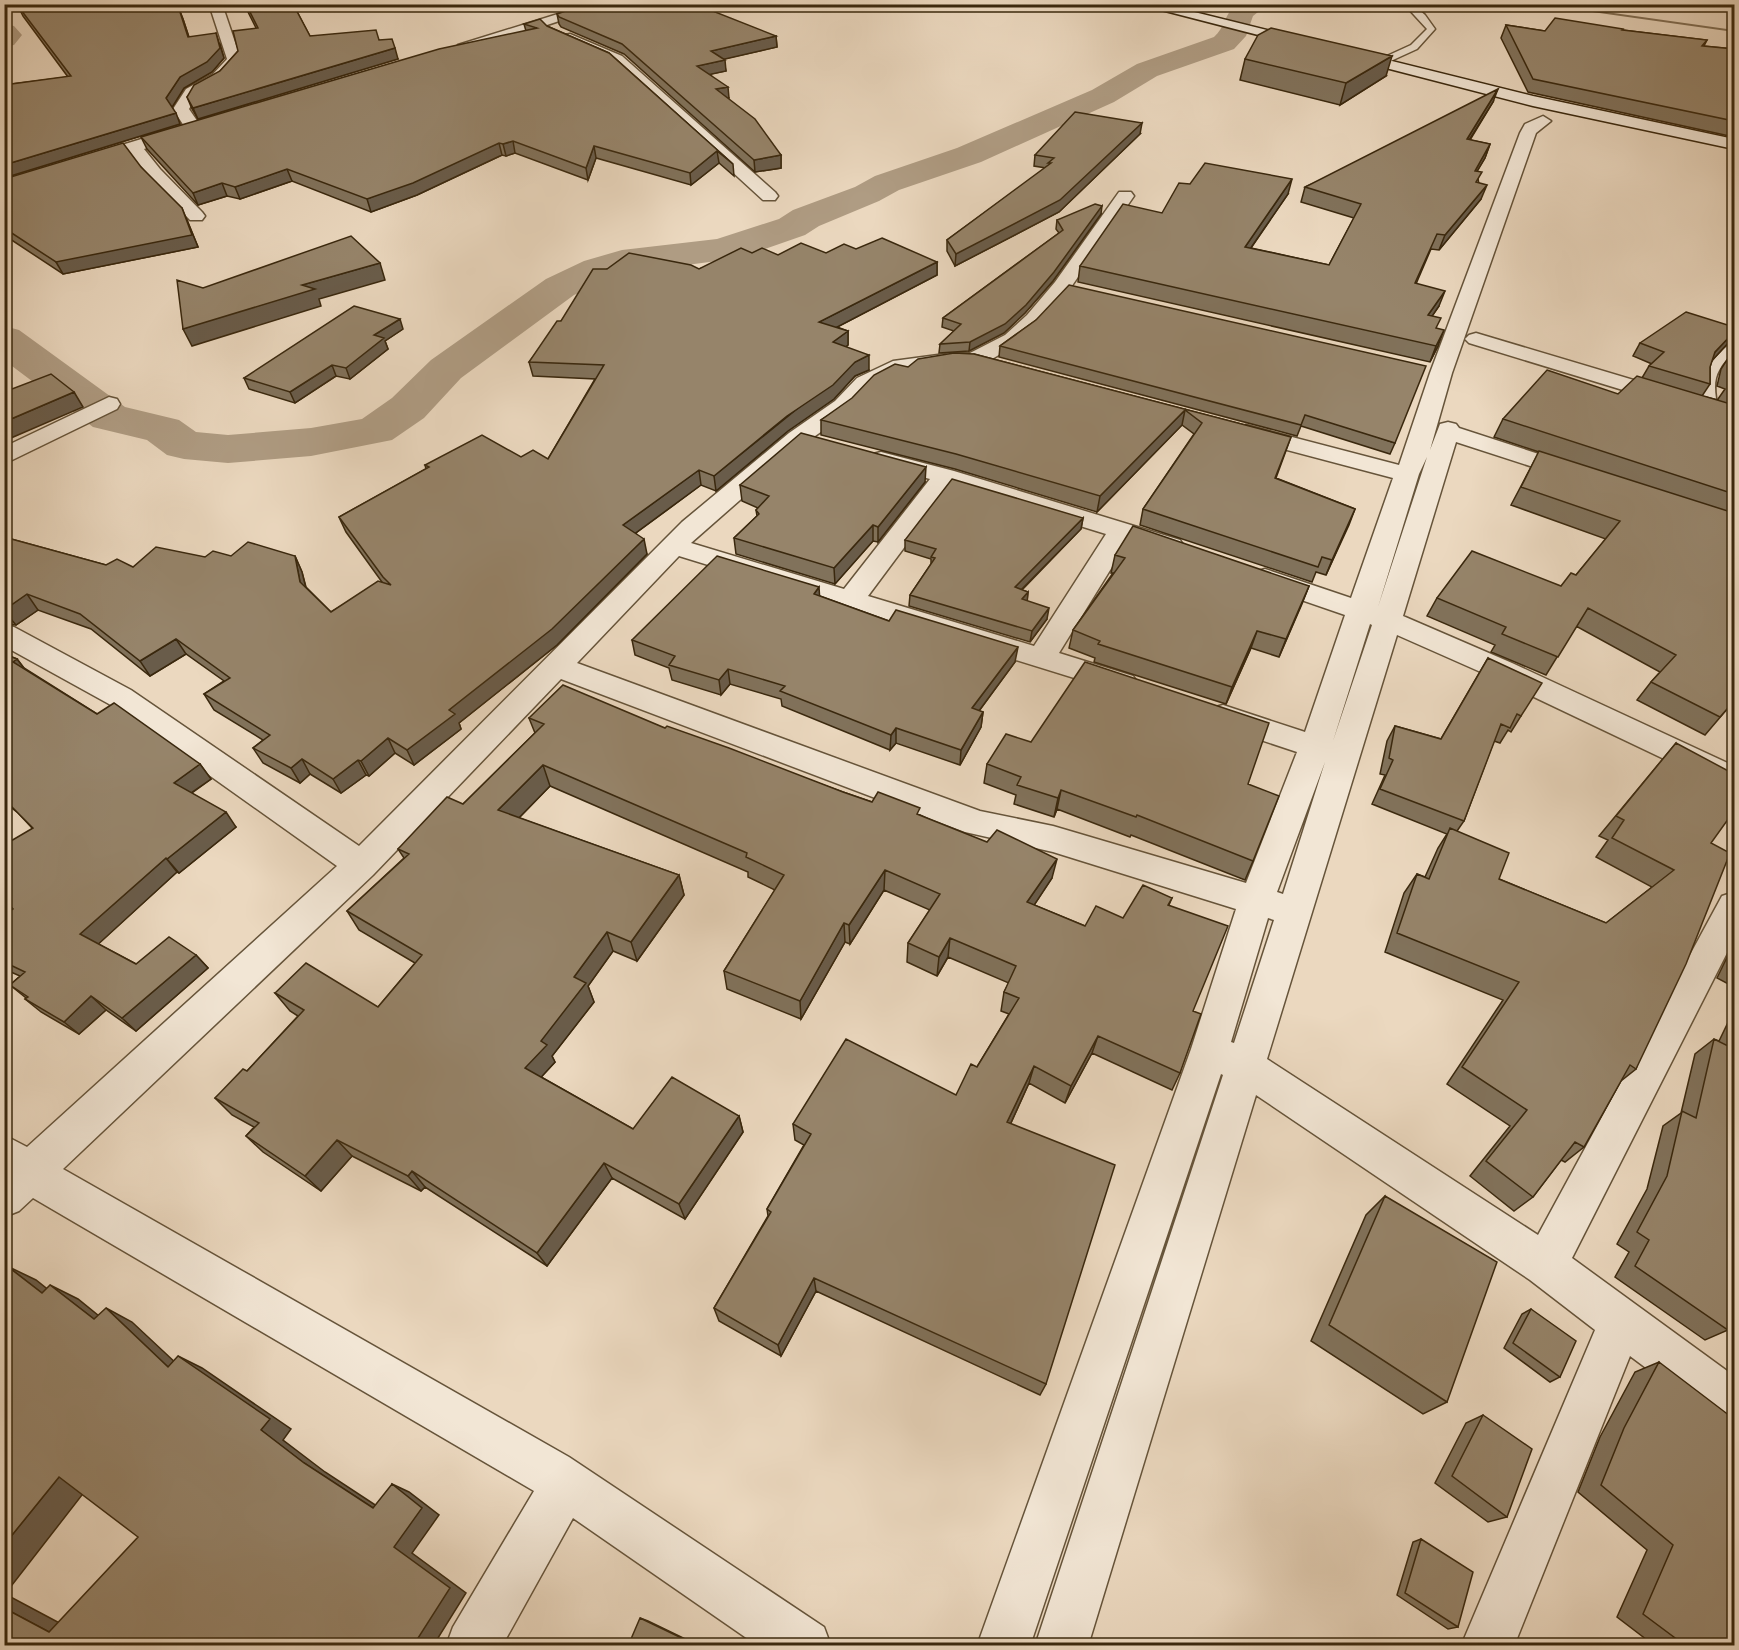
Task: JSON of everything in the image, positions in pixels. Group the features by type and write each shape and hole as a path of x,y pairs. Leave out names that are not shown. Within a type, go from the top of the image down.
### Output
{"street":[{"path":"4,187 199,126 181,109 191,92 218,77 234,60 215,4"},
{"path":"444,53 547,23 581,7 605,4"},
{"path":"1144,4 1379,63 1547,113 1734,144"},
{"path":"547,23 555,32 617,59 769,196"},
{"path":"1427,455 1430,371 1524,166 1544,128 1547,113"},
{"path":"133,146 153,173 196,216"},
{"path":"1003,1646 1096,1377 1228,1058 1294,912 1330,751 1427,455 1476,339 1524,166"},
{"path":"974,360 1012,339 1034,319 1062,286 1125,196"},
{"path":"1062,286 1085,291"},
{"path":"1476,339 1715,398 1734,417"},
{"path":"805,1646 567,1483 12,1174 362,865 691,526 797,438 843,406 865,382 893,368 952,358 974,360 1009,369"},
{"path":"4,457 98,409"},
{"path":"1225,426 1600,482"},
{"path":"797,438 945,476 1190,552"},
{"path":"850,600 945,476"},
{"path":"1041,658 1122,530"},
{"path":"674,546 1148,692"},
{"path":"1245,570 1374,617 1502,670 1734,779"},
{"path":"4,634 120,696 362,865"},
{"path":"556,666 977,823 1053,839 1294,912"},
{"path":"1204,710 1330,751"},
{"path":"1061,1646 1140,1398 1228,1058 1256,901 1330,751"},
{"path":"1545,1265 1734,906"},
{"path":"1228,1058 1545,1265 1734,1404"},
{"path":"1487,1646 1622,1320"},
{"path":"1096,1377 1140,1398"},
{"path":"472,1646 567,1483"}],"lane":[{"path":"1379,63 1414,47 1431,28 1407,4"},
{"path":"1715,398 1711,368 1734,346"}],"building":[{"path":"20,4 175,4 176,9 179,9 188,37 216,33 220,48 207,62 180,77 166,98 176,113 4,165 4,85 71,76 18,6"},
{"path":"246,4 293,4 310,36 376,30 379,40 392,39 395,48 193,108 187,97 194,85 220,71 238,51 233,31 258,28"},
{"path":"585,4 695,4 776,36 711,51 725,60 697,66 728,87 716,89 755,119 781,155 754,160 622,44 559,17 557,14"},
{"path":"1555,18 1622,30 1707,40 1702,46 1734,49 1734,121 1533,79 1506,25 1545,31"},
{"path":"540,19 547,26 609,53 733,164 717,151 690,173 594,146 586,168 513,141 499,143 413,183 367,199 287,169 235,187 222,183 193,193 141,137 439,49 537,28 524,24"},
{"path":"1271,28 1392,56 1346,83 1245,59 1258,35"},
{"path":"1498,89 1467,139 1490,144 1475,171 1482,172 1476,182 1487,185 1445,235 1437,234 1415,283 1445,291 1428,315 1441,318 1436,328 1444,330 1436,346 1080,266 1123,204 1162,213 1179,183 1190,184 1205,163 1292,179 1245,247 1329,265 1361,204 1305,187"},
{"path":"1075,112 1142,123 1060,200 956,254 947,240 1051,163 1048,163 1054,158 1035,155"},
{"path":"123,143 141,167 182,208 192,235 56,262 4,228 4,179"},
{"path":"1095,204 1102,206 1054,272 1026,305 1005,324 970,342 940,344 961,324 943,318 1063,230 1057,220"},
{"path":"351,236 380,263 302,285 315,289 183,329 177,280 203,288"},
{"path":"882,238 937,262 819,322 848,331 833,342 869,355 855,362 833,385 787,416 714,476 699,470 623,525 644,539 552,629 449,710 455,714 407,750 388,738 361,761 358,760 333,779 302,759 291,768 253,748 270,735 204,694 230,678 176,639 140,661 80,614 27,594 4,610 4,537 106,565 117,559 133,567 156,547 205,557 213,551 231,556 248,542 295,556 300,582 331,612 378,581 391,585 339,517 429,467 425,465 482,435 521,457 533,450 548,459 604,365 529,362 557,321 561,321 593,269 607,269 629,253 691,265 699,269 741,248 752,253 762,248 778,255 801,243 826,253 844,244 856,249"},
{"path":"1069,285 1426,366 1395,443 1305,415 1301,425 1000,346 1036,320"},
{"path":"354,306 400,319 374,335 384,338 346,368 332,365 290,392 244,378"},
{"path":"1686,312 1734,327 1734,332 1715,352 1710,367 1710,384 1649,366 1664,352 1640,343"},
{"path":"1734,349 1734,371 1728,369"},
{"path":"954,353 974,354 1291,437 1275,478 1355,509 1332,560 1322,557 1318,567 1143,509 1202,423 1185,410 1100,496 956,454 821,420 852,398 874,375 895,364 908,367 918,359"},
{"path":"1547,370 1618,394 1637,376 1734,405 1734,494 1503,419"},
{"path":"51,374 74,392 4,422 4,392"},
{"path":"801,433 926,467 878,527 873,525 834,568 734,538 759,514 756,510 769,496 740,485"},
{"path":"1539,451 1734,513 1734,701 1720,717 1651,682 1676,655 1588,608 1558,657 1502,634 1506,627 1437,598 1472,551 1561,586 1571,573 1576,575 1620,521 1521,487"},
{"path":"952,479 1083,518 1015,587 1028,592 1022,599 1049,608 1032,631 910,595 935,558 931,557 936,549 905,540"},
{"path":"1133,526 1309,586 1286,639 1257,631 1232,687 1098,644 1100,641 1073,630 1125,558 1115,555"},
{"path":"717,556 819,587 814,594 889,621 896,610 1018,647 972,708 983,712 961,750 896,728 891,735 780,691 785,686 728,669 719,680 669,665 675,656 632,640"},
{"path":"4,654 17,659 13,662 97,714 114,703 200,764 174,783 226,812 166,858 80,934 136,964 169,937 196,955 122,1018 91,996 64,1022 25,999 28,997 10,985 25,972 4,962 4,916 13,909 4,900 4,845 33,828 4,799"},
{"path":"1488,658 1542,683 1521,716 1517,714 1510,728 1501,724 1464,821 1380,789 1393,760 1389,758 1395,726 1441,739"},
{"path":"1085,662 1269,723 1248,784 1279,796 1253,861 1137,815 1136,817 1061,790 1058,798 1017,785 1021,777 987,764 1006,734 1031,742"},
{"path":"563,685 665,728 667,726 729,748 872,802 878,792 920,808 917,814 987,842 997,830 1057,859 1027,902 1085,926 1096,906 1123,918 1143,885 1172,898 1168,905 1228,926 1193,1011 1201,1014 1180,1073 1098,1036 1071,1086 1034,1066 1007,1122 1115,1165 1046,1384 814,1278 778,1345 714,1308 771,1212 767,1209 811,1134 793,1124 846,1039 956,1095 971,1064 977,1067 1019,998 1004,992 1016,966 950,938 939,957 908,943 940,894 885,870 849,925 844,923 800,1001 724,971 784,875 746,857 747,853 543,765 498,810 679,875 631,942 607,932 574,977 586,983 541,1041 547,1045 525,1068 633,1129 672,1077 739,1116 679,1204 604,1163 537,1253 412,1171 408,1176 337,1140 305,1176 246,1136 259,1123 215,1098 243,1069 247,1071 304,1010 275,993 306,963 378,1007 422,955 347,911 409,854 398,849 447,797 463,804 544,724 529,718"},
{"path":"1676,743 1734,774 1734,811 1711,843 1730,853 1686,964 1636,1069 1630,1065 1584,1147 1575,1142 1533,1197 1486,1161 1527,1110 1462,1067 1519,982 1397,933 1417,874 1429,879 1450,828 1509,853 1499,879 1606,923 1674,870 1612,838 1624,820 1616,816"},
{"path":"1734,1033 1734,1315 1728,1330 1635,1266 1649,1240 1637,1232 1667,1176 1682,1111 1696,1118 1714,1039 1728,1046"},
{"path":"1385,1196 1497,1262 1447,1402 1329,1325"},
{"path":"7,1266 42,1293 50,1285 94,1319 106,1308 168,1367 178,1356 270,1419 261,1430 304,1463 373,1508 392,1484 422,1508 394,1547 450,1588 413,1646 4,1646 4,1608 49,1632 138,1537 59,1477 4,1545 4,1268"},
{"path":"1531,1309 1576,1341 1560,1377 1513,1343"},
{"path":"1659,1362 1734,1419 1734,1646 1686,1646 1643,1614 1673,1545 1601,1485 1624,1428"},
{"path":"1483,1415 1532,1449 1507,1517 1452,1476"},
{"path":"1421,1539 1473,1572 1458,1627 1405,1593"},
{"path":"640,1618 692,1643 691,1646 628,1646"}],"waterway":[{"path":"4,339 109,417 163,430 184,445 228,449 311,442 376,430 408,408 446,369 560,287 598,269 622,262 740,245 792,227 806,218 867,194 887,183 969,155 1103,96 1147,70 1224,43 1232,36 1242,12 1255,4"},
{"path":"1498,4 1564,7 1734,31"},
{"path":"4,32 8,35 4,39"}]}
